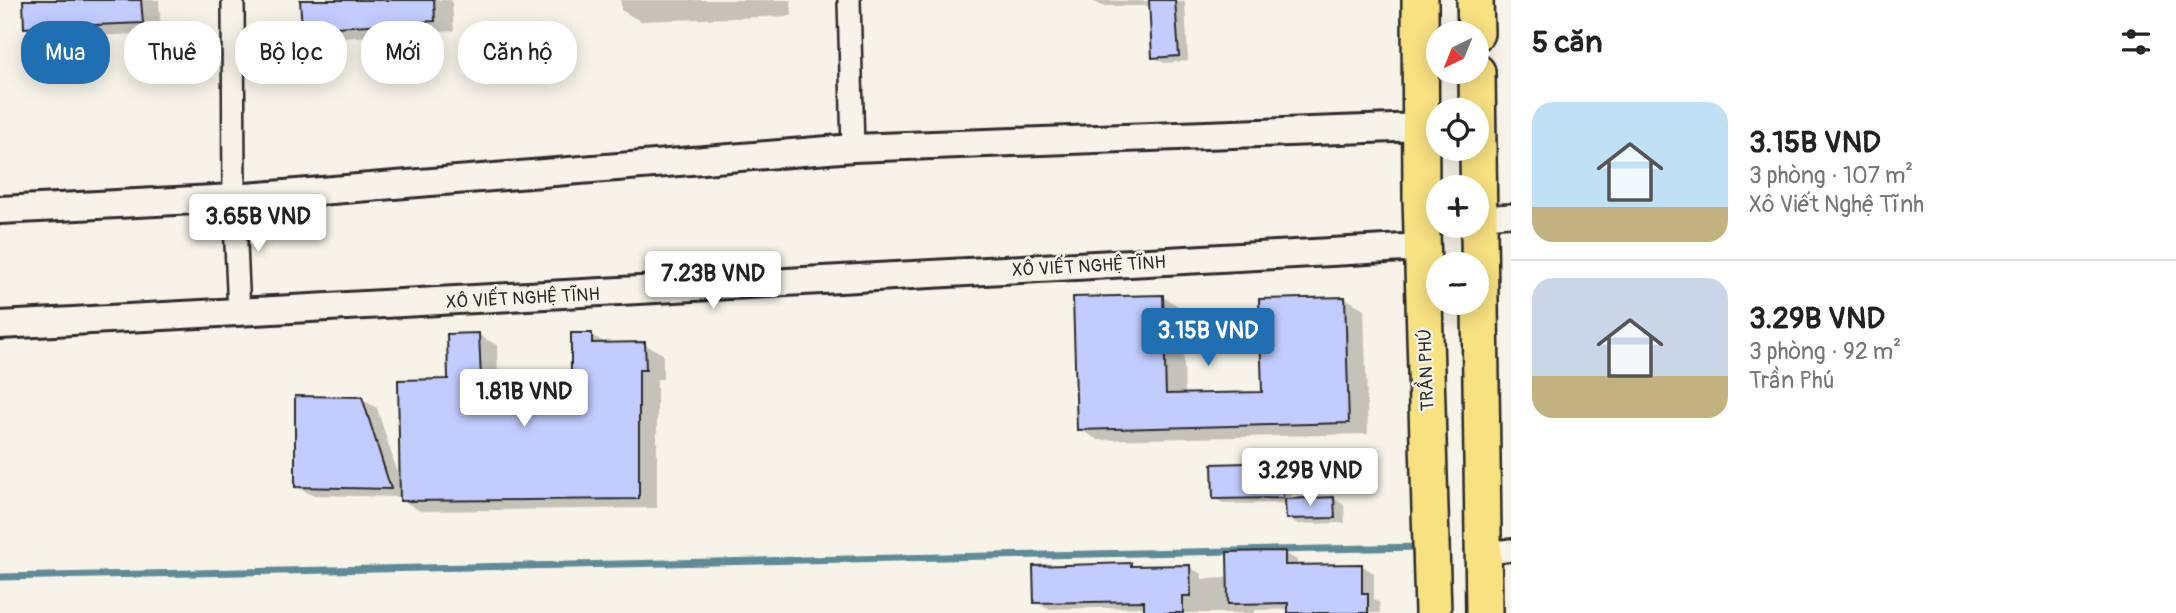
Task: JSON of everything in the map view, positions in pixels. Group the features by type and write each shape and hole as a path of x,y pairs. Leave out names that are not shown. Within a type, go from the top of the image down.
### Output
{"main road":[{"name":"TRẦN PHÚ","path":"1420,0 1423,247 1433,613"},
{"path":"1475,0 1476,21"},
{"path":"1478,84 1495,216 1497,552 1484,613"}],"street":[{"path":"233,0 234,198 239,313"},
{"path":"849,0 853,148"},
{"path":"0,210 234,198 853,148 1421,127"},
{"name":"XÔ VIẾT NGHỆ TĨNH","path":"0,326 1423,247"}],"building":[{"path":"23,0 141,0 143,21 110,24 110,21 24,21"},
{"path":"300,0 434,0 435,21 361,21 361,25 347,26 347,21 301,21"},
{"path":"1149,0 1175,0 1179,56 1152,58"},
{"path":"1163,295 1166,394 1262,392 1259,299 1345,297 1349,423 1077,430 1073,297"},
{"path":"479,333 481,379 571,377 571,333 592,333 592,343 645,342 646,370 639,370 639,499 400,501 398,380 448,379 447,334"},
{"path":"295,396 362,397 391,489 295,487"},
{"path":"1282,462 1283,498 1213,499 1212,464"},
{"path":"1334,497 1335,518 1286,519 1285,499"},
{"path":"1285,551 1285,565 1362,564 1362,593 1368,593 1368,613 1288,613 1288,603 1228,604 1227,552"},
{"path":"1131,563 1131,566 1190,565 1191,596 1183,596 1183,613 1144,613 1144,601 1034,603 1033,566"}],"waterway":[{"path":"0,577 1420,547"}]}
